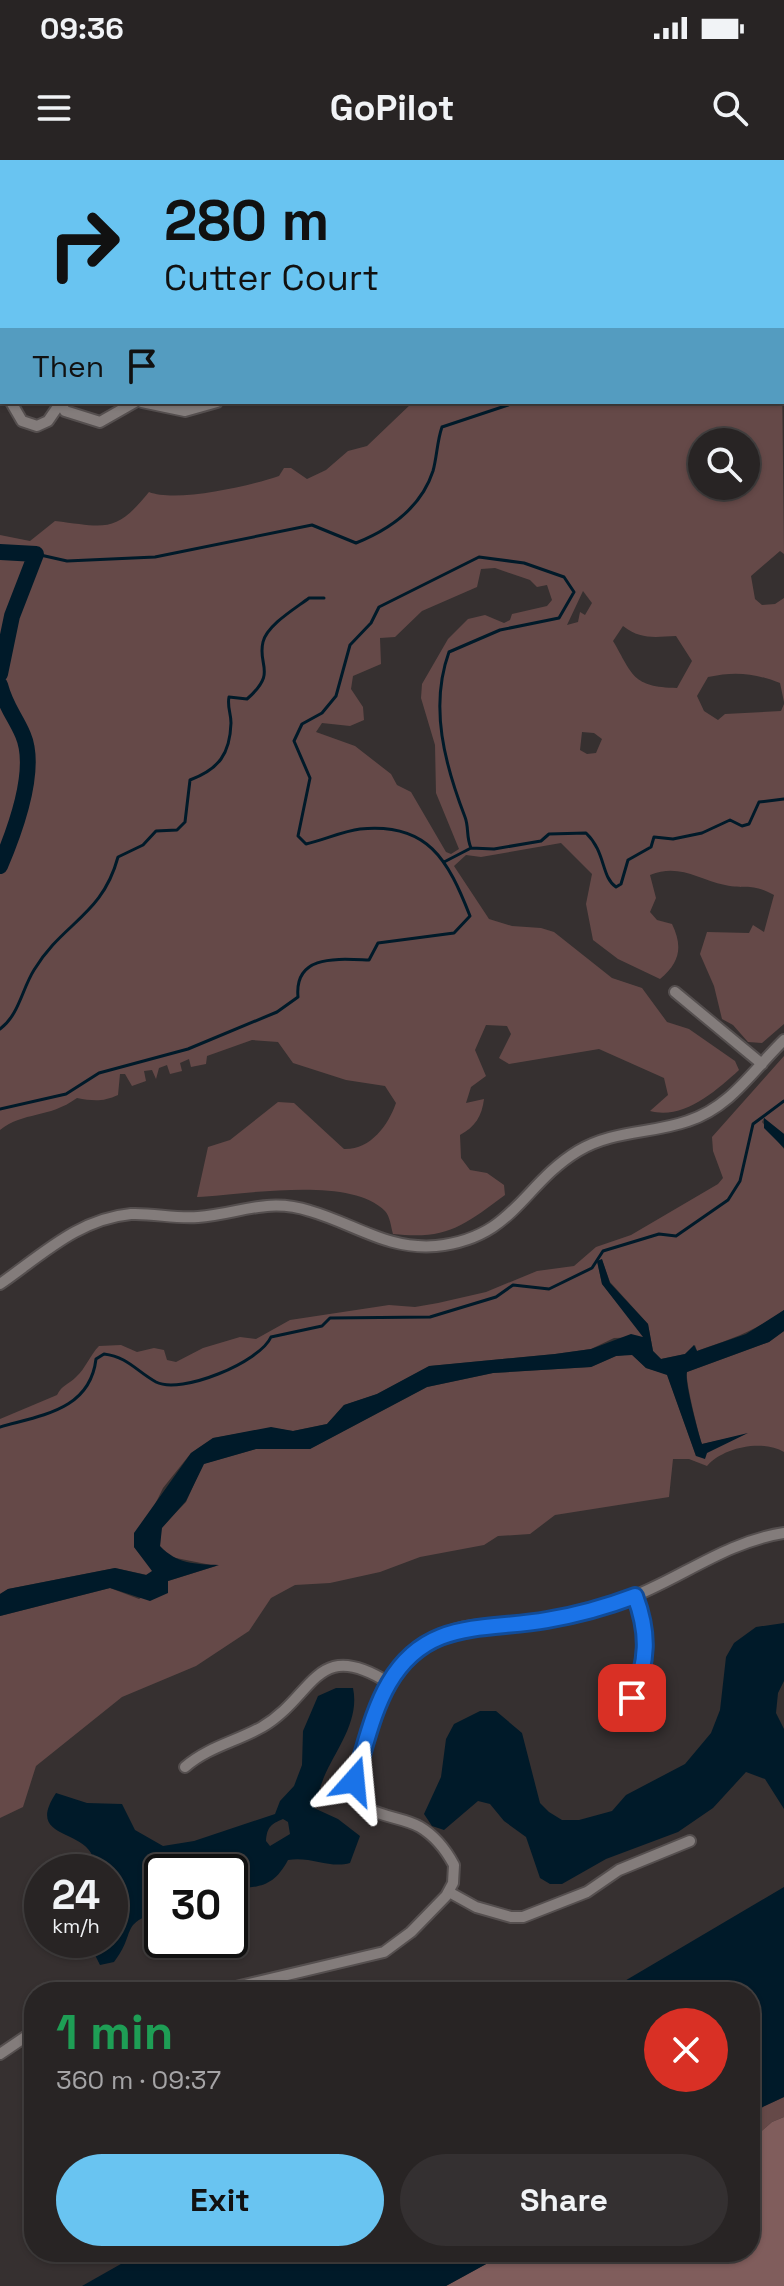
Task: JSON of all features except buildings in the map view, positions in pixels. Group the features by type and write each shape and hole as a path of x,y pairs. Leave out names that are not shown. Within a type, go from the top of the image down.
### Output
{"street":[{"path":"12,404 19,418 33,425 48,421 57,404"},
{"path":"59,404 65,411 100,422 132,404"},
{"path":"152,404 185,411 210,404"},
{"path":"675,992 762,1064"},
{"path":"0,1284 83,1227 133,1214 198,1217 243,1207 280,1205 310,1211 390,1243 423,1246 463,1240 485,1232 511,1215 550,1173 581,1150 609,1137 692,1120 722,1103 784,1040"},
{"path":"257,1982 384,1952 411,1932 449,1892 454,1865 434,1837 417,1825 366,1808 354,1793 354,1781 389,1683 418,1650 455,1630 545,1620 635,1596 726,1549 784,1533"},
{"path":"623,1714 639,1681 646,1655 645,1629 635,1596"},
{"path":"185,1767 210,1748 269,1722 324,1670 353,1665 389,1683"},
{"path":"449,1892 476,1907 511,1917 523,1917 587,1892 619,1870 690,1841"},
{"path":"0,2054 24,2038"}],"shaded area":[{"path":"411,404 782,404 784,554 780,551 751,576 755,599 762,605 775,604 784,598 784,702 780,683 744,674 708,677 697,696 704,711 718,720 725,714 781,711 784,704 784,1024 762,1043 748,1042 733,1025 722,1019 714,986 700,954 707,932 749,933 753,925 764,932 774,895 754,887 725,885 679,871 650,875 656,898 650,912 657,920 672,924 678,940 678,954 660,979 618,959 593,940 586,904 592,874 561,843 481,857 466,855 454,866 489,919 554,932 612,978 642,988 667,1022 689,1029 735,1061 739,1070 709,1095 686,1108 662,1113 650,1111 668,1095 664,1078 599,1049 509,1064 499,1058 511,1034 507,1026 486,1025 475,1050 486,1076 471,1087 466,1103 484,1099 483,1105 474,1125 460,1135 461,1158 470,1170 487,1173 504,1185 505,1195 465,1223 427,1235 393,1234 385,1211 369,1200 348,1193 295,1190 197,1197 208,1147 230,1140 278,1102 294,1103 344,1149 370,1141 388,1120 396,1103 385,1086 346,1080 293,1063 278,1042 252,1040 207,1056 206,1064 191,1067 189,1059 180,1063 182,1071 170,1074 167,1065 159,1068 156,1079 152,1070 144,1071 146,1081 132,1086 125,1074 120,1074 118,1095 98,1100 77,1098 0,1130 0,535 30,541 55,521 98,526 108,524 127,515 149,492 177,496 213,492 279,476 284,468 291,468 307,479 326,470 348,451 367,446","holes":["495,568 530,580 537,587 547,585 552,600 547,606 512,614 510,620 504,623 485,615 468,619 448,639 422,684 421,698 435,745 436,793 459,849 451,854 446,852 411,792 397,785 391,774 355,746 316,732 322,723 350,726 364,720 363,707 351,689 353,676 381,664 380,638 395,637 422,611 477,587 481,569","583,591 592,603 585,615 580,612 578,622 567,625","623,626 642,636 676,636 692,661 677,688 642,682 630,671 613,641","582,732 594,733 602,739 596,753 587,754 580,750"]},
{"path":"784,1056 784,1134 764,1118 762,1122 784,1149 784,1310 774,1317 720,1343 697,1351 695,1345 685,1354 661,1359 653,1351 648,1324 610,1282 602,1260 597,1261 602,1284 645,1337 614,1338 591,1349 555,1354 430,1366 377,1394 344,1405 327,1424 293,1431 271,1428 213,1438 191,1453 163,1488 134,1547 153,1571 147,1575 115,1568 8,1589 0,1594 0,1419 57,1395 99,1346 121,1345 137,1352 154,1348 164,1350 167,1360 176,1362 203,1348 240,1337 256,1339 290,1320 389,1305 415,1307 438,1303 486,1292 537,1271 574,1266 596,1247 631,1235 718,1184 723,1178 713,1151 712,1137"},
{"path":"784,1331 784,1452 765,1446 744,1447 723,1454 707,1466 689,1459 673,1459 669,1497 555,1515 530,1534 498,1536 484,1545 420,1557 380,1572 330,1583 295,1585 271,1598 249,1631 196,1666 122,1697 36,1766 23,1807 0,1818 0,1616 110,1588 139,1599 168,1581 216,1566 171,1557 160,1547 161,1528 186,1502 203,1464 256,1449 310,1449 427,1387 493,1373 591,1367 616,1356 632,1354 646,1368 667,1374 696,1456 743,1435 702,1444 687,1372 769,1342"},
{"path":"784,2097 784,2117 760,2132 760,2108"},
{"path":"784,2117 784,2286 446,2286 490,2262 760,2262 760,2132"}],"water":[{"path":"764,1118 784,1134 784,1148 764,1128"},
{"path":"602,1259 610,1283 648,1324 653,1351 661,1359 685,1354 694,1345 697,1351 746,1334 784,1310 784,1331 769,1342 687,1372 689,1395 702,1444 748,1433 707,1453 705,1459 696,1456 667,1375 646,1368 632,1355 616,1356 591,1367 493,1373 427,1387 310,1449 256,1449 204,1464 186,1501 162,1528 160,1546 180,1560 219,1565 168,1581 168,1593 150,1601 110,1588 0,1616 0,1594 8,1589 115,1568 146,1575 152,1571 134,1547 134,1533 191,1453 213,1438 271,1427 293,1431 327,1424 344,1405 377,1394 429,1366 555,1354 591,1349 631,1334 643,1337 602,1284 597,1261"},
{"path":"784,1623 784,1681 778,1693 776,1713 784,1729 784,1809 765,1779 746,1772 713,1808 678,1832 606,1859 562,1884 550,1884 540,1878 526,1837 504,1821 490,1804 478,1801 444,1830 432,1826 424,1814 441,1777 446,1739 454,1724 480,1711 496,1711 522,1733 540,1803 549,1812 562,1820 579,1820 612,1811 626,1795 685,1764 711,1733 720,1710 726,1657 734,1643 756,1627"},
{"path":"336,1688 353,1688 350,1723 324,1777 314,1808 338,1819 360,1836 350,1863 288,1860 271,1881 248,1888 248,1854 144,1854 144,1917 133,1925 128,1935 128,1854 91,1854 84,1845 57,1830 47,1818 56,1793 87,1803 122,1804 135,1830 163,1846 194,1841 275,1814 280,1801 294,1786 302,1765 303,1731 318,1696","holes":["283,1819 288,1822 290,1834 270,1846 266,1841 270,1827"]},
{"path":"784,1887 784,2097 760,2108 760,1982 623,1982"},
{"path":"96,1958 117,1958 114,1962 100,1965"},
{"path":"124,2262 490,2262 446,2286 82,2286"}],"waterway":[{"path":"36,554 67,561 155,557 312,525 356,543 393,524 421,496 433,471 442,427 511,404"},
{"path":"0,552 36,554 12,616 0,674"},
{"path":"0,1109 66,1094 99,1073 188,1049 277,1012 298,997 303,973 311,966 332,960 369,960 378,943 454,933 470,916 443,862 419,839 383,828 360,829 306,844 298,836 310,778 294,741 302,724 322,713 336,696 350,645 371,623 379,607 479,557 524,563 564,577 574,592 559,618 500,630 449,652 440,694 442,736 471,848 494,849 541,841 549,834 586,833 597,848 611,883 616,887 621,884 628,860 651,847 654,837 673,839 702,833 730,820 742,826 749,824 759,802 784,799"},
{"path":"0,1029 12,1017 30,977 45,954 102,893 118,857 143,845 156,831 177,830 185,822 190,780 208,771 225,752 231,723 229,697 247,699 262,682 263,642 270,629 309,598 324,598"},
{"path":"0,685 23,735 28,766 12,837 0,866"},
{"path":"444,862 471,848"},
{"path":"0,1427 47,1414 74,1400 92,1376 96,1359 104,1354 126,1361 156,1382 183,1384 236,1366 264,1347 271,1337 322,1326 330,1318 430,1317 496,1297 513,1285 549,1289 592,1268 603,1251 659,1234 676,1236 728,1200 740,1181 753,1124 784,1101"}],"route":[{"path":"354,1781 383,1695 398,1669 429,1642 455,1630 545,1620 609,1606 635,1596 645,1629 646,1655 632,1698"}]}
